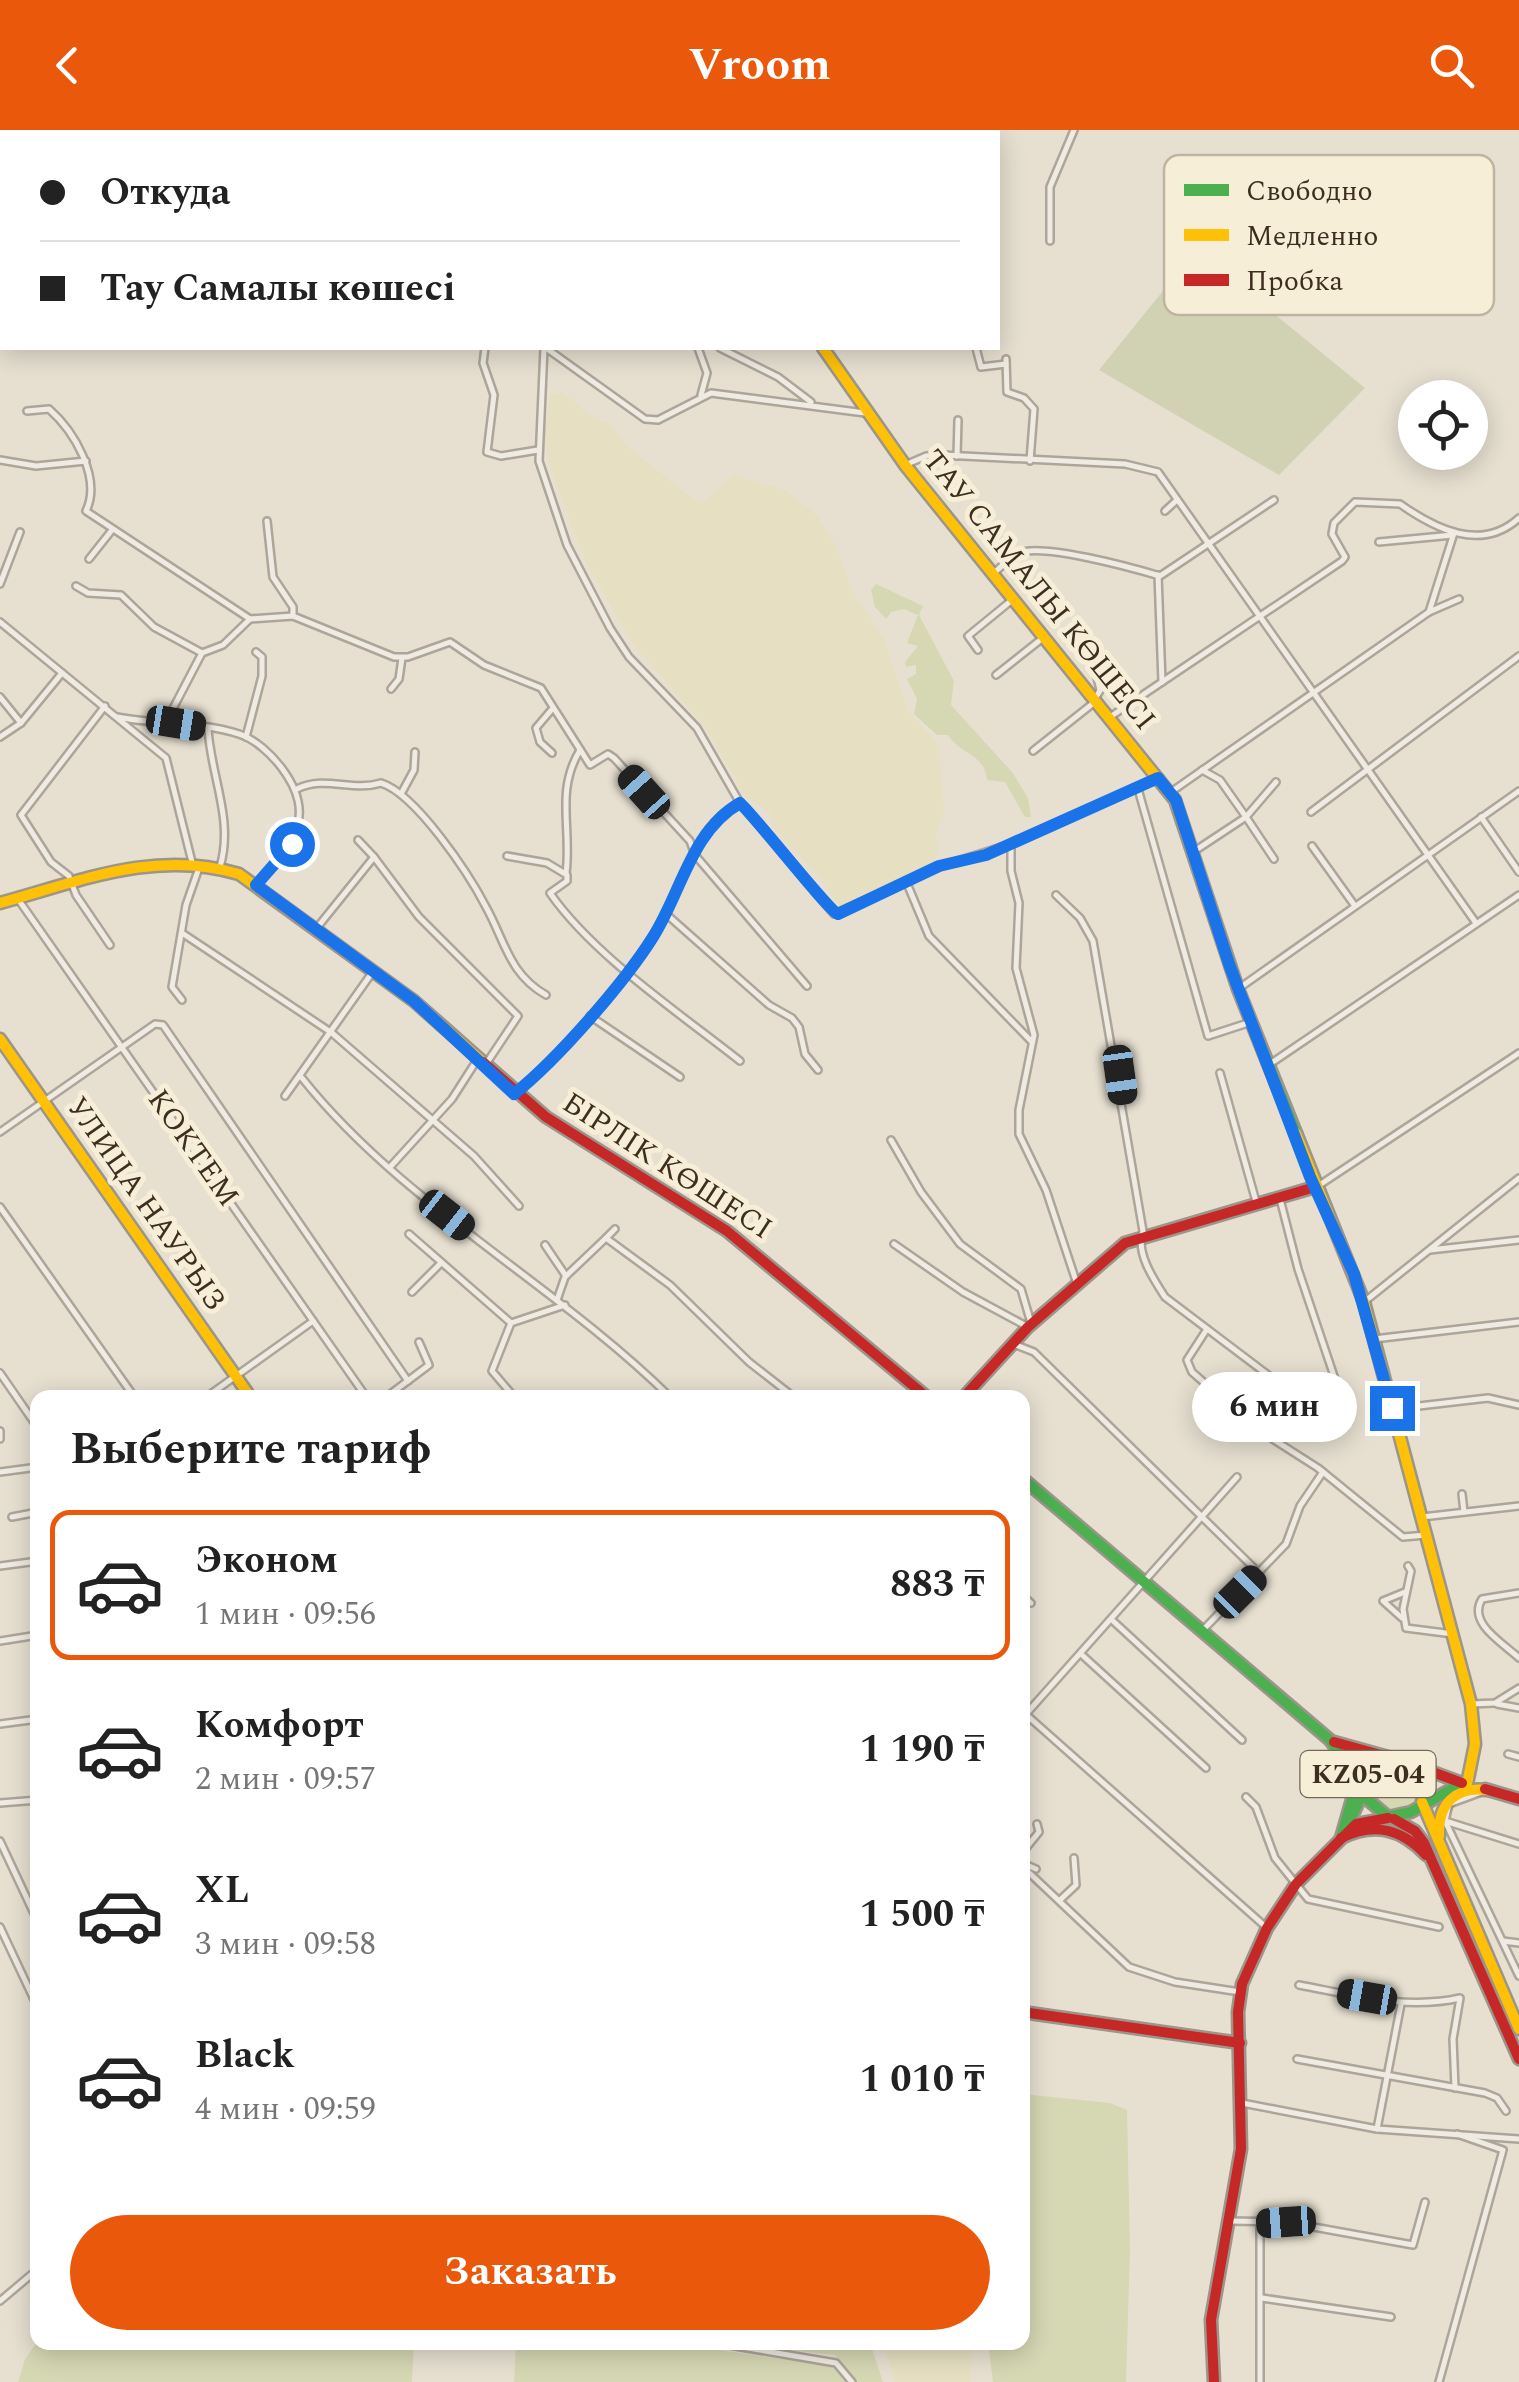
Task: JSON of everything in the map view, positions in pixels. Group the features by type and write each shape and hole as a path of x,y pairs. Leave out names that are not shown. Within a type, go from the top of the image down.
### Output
{"main road":[{"name":"ТАУ САМАЛЫ КӨШЕСІ","path":"825,350 905,465 1171,792 1267,1065 1364,1302 1472,1704 1474,1744 1461,1783"},
{"name":"БІРЛІК КӨШЕСІ","path":"0,903 141,866 196,862 220,867 256,885 430,1014 514,1094 592,1149 667,1190 727,1231 918,1390"},
{"name":"УЛИЦА НАУРЫЗ","path":"0,1039 245,1390"},
{"path":"971,1390 1030,1326 1125,1242 1315,1187"},
{"name":"KZ05-04","path":"1030,1485 1330,1740 1351,1762 1370,1806 1391,1818 1411,1815 1422,1802 1461,1783"},
{"path":"1330,1740 1347,1769 1352,1789 1341,1838"},
{"name":"KZ05-04","path":"1330,1740 1519,1799"},
{"name":"KZ05-04","path":"1365,1788 1375,1766 1395,1758"},
{"name":"KZ05-04","path":"1416,1766 1425,1779 1422,1802"},
{"path":"1341,1838 1365,1788"},
{"path":"1441,1849 1437,1824 1445,1802 1463,1790 1486,1790"},
{"path":"1422,1802 1519,2028"},
{"path":"1214,2382 1211,2320 1242,2149 1240,1992 1268,1928 1296,1884 1361,1821 1391,1818 1422,1838 1519,2059"},
{"path":"1341,1838 1364,1827 1399,1832 1414,1841 1436,1870"},
{"path":"1030,2013 1240,2043"}],"street":[{"path":"1050,242 1050,187 1074,130"},
{"path":"485,350 483,363 494,394 487,452 501,456 538,450"},
{"path":"545,350 538,450 567,544 616,638 697,728 740,803 834,914 906,881 1011,844 1158,778"},
{"path":"548,350 645,419 658,420 686,408 701,395 707,373 699,350"},
{"path":"724,350 790,384 816,406"},
{"path":"977,350 981,367 1006,362 1007,392 1024,398 1034,409 1030,461"},
{"path":"701,395 866,412"},
{"path":"27,411 49,409 55,414 86,461 90,503 86,511 250,619 293,616 402,658 450,642 484,665 541,688 590,765 608,754 614,758 690,841 695,855 807,986"},
{"path":"957,456 958,420"},
{"path":"905,465 926,456 957,456 1151,468 1263,616 1476,923"},
{"path":"0,460 36,466 86,461"},
{"path":"1164,511 1177,500"},
{"path":"1158,575 1274,500"},
{"path":"1110,717 1346,557 1332,534 1334,523 1354,502 1400,504 1408,514 1453,534"},
{"path":"1379,542 1453,534 1490,538 1519,518"},
{"path":"267,522 273,577 293,608 293,616"},
{"path":"89,559 112,529"},
{"path":"0,584 20,532"},
{"path":"1429,612 1453,534"},
{"path":"994,574 1021,552 1040,552 1091,561 1105,559 1158,575"},
{"path":"1158,575 1162,683"},
{"path":"76,586 88,593 121,595 154,627 202,653"},
{"path":"1171,792 1429,612 1460,598"},
{"path":"978,650 968,636 1015,599"},
{"path":"167,721 202,653 224,645 250,619"},
{"path":"0,622 166,758 196,862 172,987 182,1000"},
{"path":"996,674 1044,637"},
{"path":"246,737 262,670 262,657 256,652"},
{"path":"1311,812 1519,656"},
{"path":"391,690 399,679 402,658"},
{"path":"1094,666 1097,697"},
{"path":"0,736 21,723 62,673"},
{"path":"1033,752 1097,697 1108,677"},
{"path":"0,697 21,723"},
{"path":"105,706 21,815 52,862 73,882 76,895 110,946"},
{"path":"552,752 540,742 536,728 553,708"},
{"path":"117,718 167,721 246,737 271,756 297,789 300,816 292,844 256,885"},
{"path":"208,729 212,772 228,831 220,867"},
{"path":"580,750 562,804 569,833 567,881 550,893 552,898 625,970 740,1060"},
{"path":"401,794 414,770 415,752"},
{"path":"1202,770 1220,780 1274,859"},
{"path":"297,789 316,780 365,788 381,784 401,794 468,876 507,958 524,979 546,994"},
{"path":"1193,852 1246,817 1276,782"},
{"path":"1138,789 1208,1036 1251,1022"},
{"path":"1238,988 1519,791"},
{"path":"514,1094 590,1016 654,936 713,821 740,803"},
{"path":"1481,816 1519,872"},
{"path":"358,840 419,918 518,1016 391,1166"},
{"path":"1011,844 1011,871 1019,903 1016,968 1034,1044 1019,1110 1019,1134 1046,1190 1078,1285"},
{"path":"1312,846 1355,906"},
{"path":"508,856 548,863 566,874"},
{"path":"316,929 374,858"},
{"path":"906,881 918,919 938,947 1034,1044"},
{"path":"1056,894 1080,918 1093,941 1120,1075 1143,1230 1140,1238 1152,1279 1166,1298 1313,1409"},
{"path":"1267,1065 1519,895"},
{"name":"КОКТЕМ","path":"18,899 361,1390"},
{"path":"665,913 769,1005 792,1018 800,1028 805,1054 818,1070"},
{"path":"182,933 332,1033 432,1118 519,1206"},
{"path":"285,1096 302,1078 374,970"},
{"path":"590,1016 680,1077"},
{"path":"0,1132 155,1024 164,1025 408,1381"},
{"path":"1315,1187 1519,1054"},
{"path":"1220,1073 1257,1205"},
{"path":"302,1078 433,1204 565,1305 662,1390"},
{"path":"891,1140 921,1192 960,1244 1020,1289 1030,1326"},
{"path":"1364,1302 1519,1178"},
{"path":"1280,1199 1298,1269 1340,1394"},
{"path":"0,1207 129,1390"},
{"path":"557,1300 566,1276 615,1229"},
{"path":"409,1234 511,1323"},
{"path":"606,1238 670,1285 757,1369 785,1390"},
{"path":"1427,1250 1519,1240"},
{"path":"894,1244 964,1292 1030,1326"},
{"path":"545,1245 566,1276"},
{"path":"412,1292 441,1263"},
{"path":"508,1390 492,1371 511,1323 565,1305"},
{"path":"215,1390 314,1322"},
{"path":"1374,1339 1519,1322"},
{"path":"1207,1329 1185,1365 1257,1429 1323,1472 1402,1537 1426,1535"},
{"path":"396,1390 430,1362 419,1342"},
{"path":"1016,1345 1034,1352 1260,1573"},
{"path":"0,1373 30,1416"},
{"path":"1392,1408 1488,1398 1519,1405"},
{"path":"0,1472 30,1468"},
{"path":"1202,1630 1286,1544 1300,1506 1323,1472"},
{"path":"1030,1706 1237,1478"},
{"path":"1462,1494 1464,1512"},
{"path":"1422,1517 1519,1506"},
{"path":"12,1517 30,1514"},
{"path":"0,1566 30,1562"},
{"path":"1404,1619 1405,1592 1411,1577 1408,1566"},
{"path":"1405,1592 1383,1600 1410,1630 1456,1635"},
{"path":"1518,1657 1479,1620 1477,1611 1479,1602 1490,1596 1519,1593"},
{"path":"1112,1620 1242,1740"},
{"path":"0,1641 30,1636"},
{"path":"1081,1654 1206,1768"},
{"path":"1496,1703 1519,1688"},
{"path":"1472,1704 1496,1703 1519,1708"},
{"path":"1030,1717 1268,1928"},
{"path":"0,1724 30,1720"},
{"path":"1508,1754 1519,1757"},
{"path":"1486,1790 1449,1804 1445,1821 1519,1976"},
{"path":"1246,1797 1256,1808 1269,1848 1308,1899 1439,1927"},
{"path":"0,1803 30,1801"},
{"path":"1445,1821 1519,1844"},
{"path":"1030,1844 1040,1832 1037,1824"},
{"path":"0,1842 30,1905"},
{"path":"1060,1900 1076,1885 1074,1858"},
{"path":"1030,1867 1036,1869"},
{"path":"1030,1872 1129,1967 1175,1982 1240,1992"},
{"path":"0,1927 30,1991"},
{"path":"1503,1942 1519,1943"},
{"path":"1299,1985 1433,2006 1460,1998 1453,2040 1455,2088"},
{"path":"1377,2128 1401,2003"},
{"path":"1297,2059 1497,2098 1506,2111"},
{"path":"1242,2103 1377,2128 1519,2139"},
{"path":"1439,2382 1503,2150 1457,2134"},
{"path":"1229,2221 1286,2222 1412,2245 1425,2202"},
{"path":"1260,2224 1260,2382"},
{"path":"0,2301 30,2278"},
{"path":"1262,2298 1391,2316"},
{"path":"759,2350 836,2363 852,2382"}],"shaded area":[{"path":"562,392 596,420 609,423 628,447 696,501 705,501 733,475 785,490 816,514 836,546 853,592 884,639 908,711 939,744 944,811 936,831 938,849 930,877 842,911 819,876 772,826 770,813 746,797 706,728 633,644 584,559 548,461 545,429 551,395"},
{"path":"885,2350 972,2350 971,2382 895,2382"}],"green space":[{"path":"1164,290 1164,315 1276,315 1365,388 1279,475 1099,370"},
{"path":"876,584 923,606 919,615 954,681 951,705 1012,772 1028,798 1031,817 1025,817 1005,782 987,780 977,760 948,735 937,735 914,714 917,699 907,679 916,674 916,665 906,667 905,662 918,646 907,643 918,615 904,609 891,612 886,619 875,607 871,590"},
{"path":"1395,1764 1413,1771 1420,1789 1413,1807 1395,1814 1377,1807 1370,1789 1377,1771"},
{"path":"1030,2095 1110,2103 1127,2110 1130,2250 1126,2382 993,2382 989,2350 1030,2350"},
{"path":"31,2350 414,2350 412,2382 18,2382"},
{"path":"516,2350 719,2350 831,2366 847,2382 514,2382"},
{"path":"788,2350 872,2350 883,2382 858,2382 835,2355"}],"traffic: fast":[{"path":"1158,779 1175,800 1238,989 1296,1133"},
{"path":"1030,1485 1330,1740 1365,1788"},
{"path":"1341,1756 1353,1796 1341,1838"},
{"path":"1422,1802 1425,1779 1410,1761 1388,1759 1370,1771 1367,1799 1388,1817 1411,1812 1462,1783"},
{"path":"1346,1829 1365,1788"}],"traffic: slow":[{"path":"824,350 905,465 1158,779"},
{"path":"0,903 148,866 208,867 239,874 414,1001 483,1062"},
{"path":"0,1039 245,1390"},
{"path":"1296,1133 1364,1302 1471,1704 1475,1744 1467,1784"},
{"path":"1439,1836 1445,1806 1457,1794 1487,1790"},
{"path":"1422,1802 1519,2029"}],"traffic: jam":[{"path":"483,1062 546,1117 727,1231 918,1390"},
{"path":"970,1390 1028,1327 1125,1243 1315,1187"},
{"path":"1334,1742 1388,1757"},
{"path":"1419,1767 1462,1783"},
{"path":"1485,1789 1519,1799"},
{"path":"1214,2382 1211,2320 1241,2149 1238,2012 1242,1984 1267,1928 1296,1884 1356,1824 1388,1818"},
{"path":"1394,1819 1415,1831 1424,1843 1519,2059"},
{"path":"1341,1838 1365,1830 1386,1830 1407,1839 1426,1855"},
{"path":"1030,2013 1240,2043"}],"route":[{"path":"292,844 282,860 256,885 414,1001 514,1094 602,1002 654,936 709,826 740,803 811,881 827,908 838,914 939,866 986,855 1158,778 1176,800 1229,964 1310,1177 1354,1274 1392,1408"}]}
